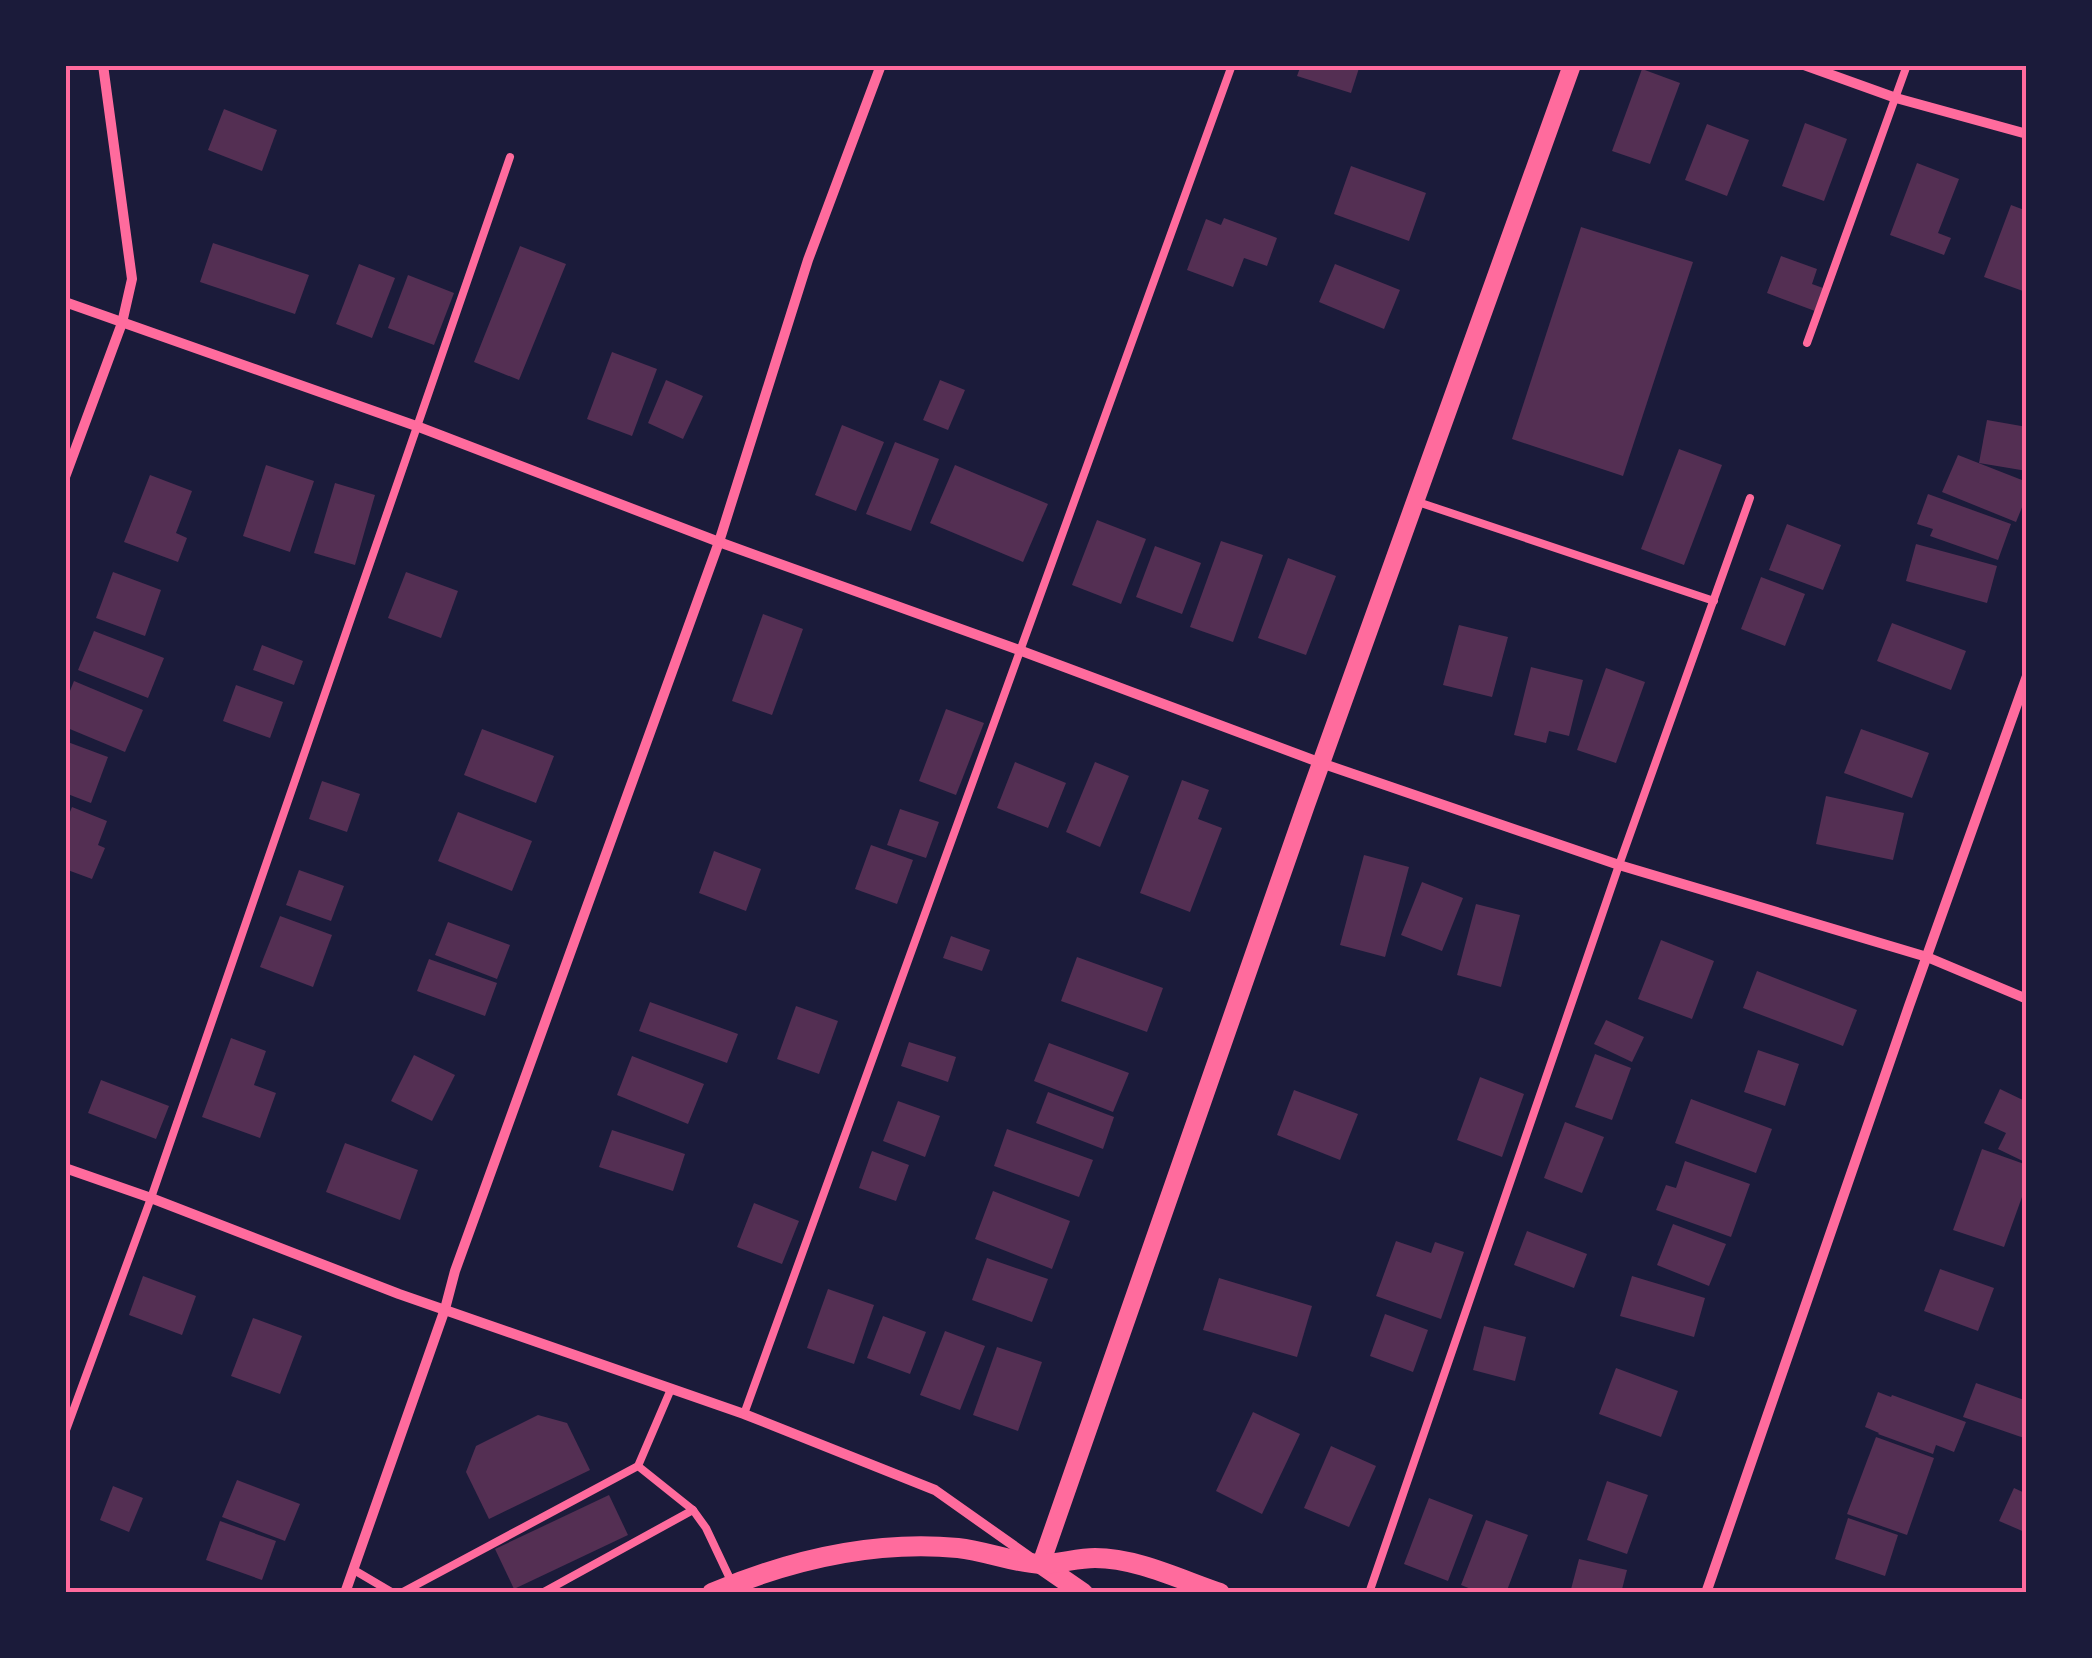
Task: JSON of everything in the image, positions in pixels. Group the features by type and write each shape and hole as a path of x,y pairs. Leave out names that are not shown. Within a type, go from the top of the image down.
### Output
{"main road":[{"path":"712,1593 809,1558 907,1547 959,1548 1041,1564 1096,1558 1133,1564 1220,1593"},
{"path":"1041,1564 1083,1593"}],"street":[{"path":"65,478 122,323 132,279 103,65"},
{"path":"345,1593 445,1310 454,1270 719,542 808,260 881,65"},
{"path":"65,1168 445,1310 744,1414 934,1490 1041,1564 1321,763 1572,65"},
{"path":"1804,65 1896,98 2027,134"},
{"path":"65,302 418,426 719,542 1321,763 1619,865 1927,957 2027,999"},
{"path":"1706,1593 2027,676"}],"lane":[{"path":"744,1414 1232,65"},
{"path":"1807,344 1908,65"},
{"path":"65,1434 151,1198 510,157"},
{"path":"1369,1593 1619,865 1750,498"},
{"path":"1415,501 1714,601"},
{"path":"402,1593 638,1466 670,1388"},
{"path":"638,1466 692,1510 706,1528 733,1584"},
{"path":"542,1593 692,1510"},
{"path":"354,1570 392,1593"}],"building":[{"path":"1301,65 1360,65 1351,93 1297,76"},
{"path":"1642,69 1680,83 1650,164 1612,151"},
{"path":"224,109 277,130 262,171 208,150"},
{"path":"1805,123 1847,139 1824,201 1782,186"},
{"path":"1707,124 1749,140 1727,196 1685,180"},
{"path":"1917,163 1959,179 1938,233 1951,238 1944,255 1890,235"},
{"path":"1351,166 1426,193 1409,241 1334,214"},
{"path":"2011,205 2027,211 2027,281 2023,291 1984,277"},
{"path":"1224,218 1277,238 1267,266 1244,258 1233,287 1187,270 1206,219 1221,225"},
{"path":"1581,227 1693,262 1623,476 1512,439"},
{"path":"213,243 309,275 295,314 200,282"},
{"path":"520,246 566,264 519,380 474,362"},
{"path":"1781,256 1817,269 1812,284 1823,288 1815,311 1767,293"},
{"path":"359,264 395,278 372,338 336,324"},
{"path":"1335,264 1400,290 1384,329 1319,302"},
{"path":"408,275 454,293 434,345 388,328"},
{"path":"612,352 657,369 632,436 587,419"},
{"path":"666,380 703,396 683,439 648,423"},
{"path":"940,380 965,390 948,430 923,420"},
{"path":"1987,420 2027,427 2027,471 1979,463"},
{"path":"842,425 884,442 856,511 815,495"},
{"path":"895,442 939,459 911,531 866,514"},
{"path":"1679,449 1722,465 1684,565 1641,549"},
{"path":"1958,455 2027,482 2027,495 2016,522 1942,492"},
{"path":"266,465 314,481 290,552 243,536"},
{"path":"955,465 1048,504 1023,562 930,523"},
{"path":"150,475 192,491 176,533 187,538 178,562 124,542"},
{"path":"335,483 375,495 355,565 314,553"},
{"path":"1928,494 2011,524 1998,560 1930,536 1933,529 1917,524"},
{"path":"1097,520 1146,539 1121,604 1072,585"},
{"path":"1787,524 1841,545 1823,590 1769,570"},
{"path":"1221,541 1263,555 1233,642 1190,627"},
{"path":"1916,544 1997,566 1987,603 1906,581"},
{"path":"1155,546 1201,563 1182,614 1136,597"},
{"path":"1288,558 1336,576 1306,655 1258,638"},
{"path":"113,572 161,590 145,636 96,618"},
{"path":"406,572 458,591 441,638 388,618"},
{"path":"1761,577 1805,594 1785,646 1741,629"},
{"path":"763,614 803,629 772,715 732,701"},
{"path":"1892,623 1966,651 1951,690 1877,661"},
{"path":"1459,625 1508,637 1492,697 1443,685"},
{"path":"94,631 164,658 148,698 78,670"},
{"path":"262,645 303,661 294,685 253,670"},
{"path":"1531,667 1583,680 1569,736 1549,731 1546,743 1514,735"},
{"path":"1606,668 1645,682 1616,763 1577,750"},
{"path":"74,681 143,710 125,752 65,727 65,703"},
{"path":"236,685 283,702 270,738 223,721"},
{"path":"946,709 984,723 956,795 919,781"},
{"path":"482,729 554,756 536,803 464,775"},
{"path":"1861,729 1929,753 1912,798 1844,773"},
{"path":"65,741 108,757 91,803 65,793"},
{"path":"1015,762 1066,783 1048,828 997,808"},
{"path":"1095,762 1129,776 1100,847 1066,832"},
{"path":"1182,780 1209,790 1198,819 1222,828 1190,912 1140,893"},
{"path":"322,781 360,794 347,832 309,819"},
{"path":"1826,796 1904,813 1893,860 1816,844"},
{"path":"72,807 107,821 98,845 105,848 92,879 65,869 65,824"},
{"path":"900,809 939,822 926,858 887,845"},
{"path":"458,812 532,841 512,891 438,861"},
{"path":"871,845 913,860 897,904 855,889"},
{"path":"714,851 761,869 746,911 699,893"},
{"path":"1364,855 1409,867 1385,957 1340,945"},
{"path":"299,870 344,886 331,921 286,905"},
{"path":"1422,882 1463,898 1442,951 1401,935"},
{"path":"1476,904 1520,915 1501,987 1457,975"},
{"path":"280,916 332,935 313,987 260,967"},
{"path":"448,922 510,945 497,979 435,955"},
{"path":"951,936 990,950 982,971 943,958"},
{"path":"1661,940 1714,961 1692,1019 1638,999"},
{"path":"1077,957 1163,988 1147,1032 1061,1001"},
{"path":"429,959 497,983 485,1016 417,991"},
{"path":"1757,971 1857,1010 1843,1046 1743,1008"},
{"path":"650,1002 738,1034 727,1063 639,1031"},
{"path":"796,1006 838,1021 819,1074 777,1059"},
{"path":"1606,1020 1644,1037 1632,1062 1594,1044"},
{"path":"231,1038 266,1051 254,1085 276,1093 260,1138 202,1117"},
{"path":"909,1042 956,1057 948,1082 901,1066"},
{"path":"1049,1043 1129,1073 1113,1112 1034,1081"},
{"path":"1758,1050 1799,1064 1785,1106 1744,1092"},
{"path":"1595,1054 1631,1068 1612,1120 1575,1107"},
{"path":"414,1055 455,1075 432,1121 391,1101"},
{"path":"632,1056 704,1084 688,1124 617,1095"},
{"path":"1480,1077 1524,1094 1502,1157 1457,1140"},
{"path":"101,1080 169,1106 156,1139 88,1113"},
{"path":"2000,1089 2027,1102 2027,1163 1998,1149 2006,1133 1984,1123"},
{"path":"1294,1090 1358,1114 1340,1160 1277,1135"},
{"path":"1048,1092 1114,1117 1103,1149 1036,1123"},
{"path":"1691,1099 1772,1129 1756,1173 1675,1143"},
{"path":"898,1101 940,1116 925,1157 883,1141"},
{"path":"1565,1122 1604,1137 1582,1193 1544,1178"},
{"path":"1007,1129 1093,1160 1079,1197 994,1166"},
{"path":"612,1130 685,1154 673,1191 599,1167"},
{"path":"345,1143 418,1170 400,1220 326,1192"},
{"path":"1982,1149 2027,1165 2027,1183 2004,1247 1953,1230"},
{"path":"872,1151 909,1165 896,1201 859,1188"},
{"path":"1685,1161 1750,1184 1731,1237 1656,1210 1666,1185 1676,1188"},
{"path":"993,1191 1070,1221 1052,1269 975,1239"},
{"path":"754,1203 799,1221 782,1264 737,1247"},
{"path":"1673,1224 1726,1244 1709,1286 1657,1265"},
{"path":"1527,1231 1587,1254 1574,1288 1514,1265"},
{"path":"1396,1241 1431,1253 1435,1242 1464,1252 1441,1319 1376,1296"},
{"path":"987,1258 1048,1279 1032,1322 972,1300"},
{"path":"1940,1269 1994,1288 1978,1331 1924,1311"},
{"path":"143,1276 196,1296 182,1335 129,1315"},
{"path":"1632,1276 1705,1298 1694,1337 1620,1316"},
{"path":"1219,1278 1312,1306 1297,1357 1203,1330"},
{"path":"828,1289 874,1305 854,1364 807,1348"},
{"path":"1385,1314 1428,1330 1413,1372 1370,1356"},
{"path":"883,1316 926,1332 910,1374 867,1358"},
{"path":"253,1318 302,1336 280,1394 231,1376"},
{"path":"1484,1326 1526,1337 1515,1381 1473,1370"},
{"path":"945,1331 985,1346 960,1410 920,1395"},
{"path":"997,1347 1042,1362 1018,1431 973,1415"},
{"path":"1616,1368 1678,1391 1661,1437 1599,1414"},
{"path":"1976,1383 2027,1401 2027,1439 1963,1417"},
{"path":"1878,1392 1966,1422 1954,1452 1936,1445 1933,1454 1865,1427"},
{"path":"1253,1412 1300,1434 1262,1514 1216,1491"},
{"path":"538,1415 567,1423 590,1470 489,1519 466,1472 476,1446"},
{"path":"1876,1437 1934,1458 1907,1535 1847,1514"},
{"path":"1331,1446 1376,1466 1349,1527 1304,1508"},
{"path":"237,1480 300,1504 285,1541 222,1517"},
{"path":"1607,1481 1648,1495 1627,1554 1587,1540"},
{"path":"113,1486 143,1498 129,1532 100,1520"},
{"path":"2014,1488 2027,1494 2027,1533 1999,1521"},
{"path":"609,1495 628,1535 514,1589 495,1549"},
{"path":"1429,1498 1473,1515 1448,1581 1404,1564"},
{"path":"1848,1518 1898,1535 1885,1576 1835,1559"},
{"path":"1486,1520 1528,1535 1506,1593 1481,1593 1461,1585"},
{"path":"220,1521 276,1541 262,1580 206,1560"},
{"path":"1579,1559 1627,1570 1621,1593 1570,1593"}]}
